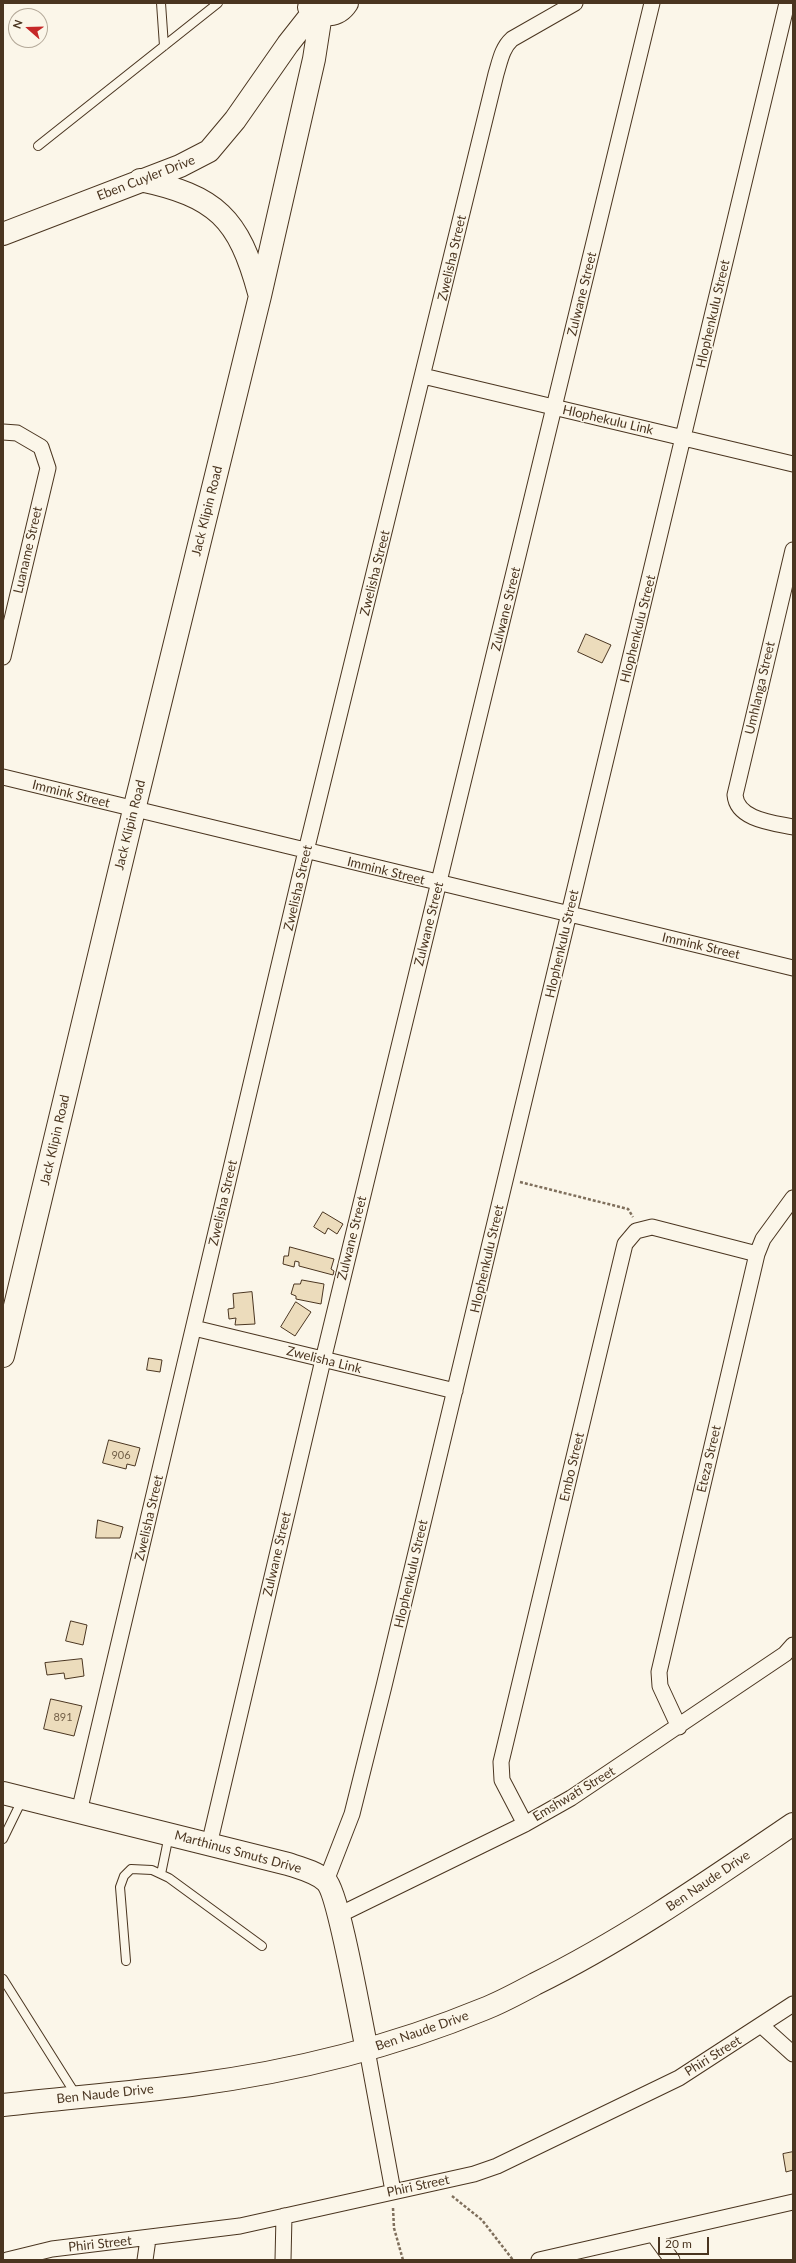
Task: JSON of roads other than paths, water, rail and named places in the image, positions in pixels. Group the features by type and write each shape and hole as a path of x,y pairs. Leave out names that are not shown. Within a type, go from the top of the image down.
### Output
{"street":[{"name":"Zwelisha Street","path":"79,1812 306,851 502,54 506,44 512,39 575,3"},
{"name":"Zulwane Street","path":"208,1845 323,1360 652,3"},
{"name":"Hlophenkulu Street","path":"326,1882 352,1814 788,3"},
{"name":"Eben Cuyler Drive","path":"3,234 140,180 180,166 209,151 234,120 288,44 321,8"},
{"path":"260,296 314,59 321,8"},
{"path":"140,180 183,191 202,199 218,210 244,248 251,262 260,296"},
{"name":"Jack Klipin Road","path":"3,1356 134,810 260,296"},
{"name":"Hlophekulu Link","path":"423,376 793,464"},
{"name":"Luaname Street","path":"3,432 17,433 41,447 48,468 3,656"},
{"name":"Umhlanga Street","path":"793,550 735,795 739,807 754,818 793,827"},
{"name":"Immink Street","path":"3,777 439,884 793,968"},
{"name":"Eteza Street","path":"679,1727 660,1686 659,1672 757,1254 763,1239 793,1198"},
{"name":"Embo Street","path":"524,1824 502,1780 501,1762 624,1249 632,1234 640,1228 657,1227 757,1254"},
{"name":"Zwelisha Link","path":"194,1328 455,1391"},
{"name":"Emshwati Street","path":"339,1916 524,1824 571,1798 790,1654"},
{"name":"Marthinus Smuts Drive","path":"13,1796 169,1833 208,1845 288,1864 312,1872 326,1882"},
{"name":"Ben Naude Drive","path":"3,2105 76,2096 192,2085 261,2073 367,2050 430,2030 486,2008 583,1960 687,1896 793,1824"},
{"path":"326,1882 334,1896 339,1916 367,2050 393,2190"},
{"name":"Phiri Street","path":"7,2260 52,2249 148,2239 240,2226 393,2190 474,2174 528,2153 679,2078 762,2026 793,2004"},
{"path":"762,2026 793,2054"},
{"path":"539,2260 793,2202"},
{"path":"283,2260 284,2216"},
{"path":"654,2234 672,2260"},
{"path":"145,2260 148,2239"}],"lane":[{"path":"161,3 164,46"},
{"path":"38,146 218,3"},
{"path":"3,1839 13,1796"},
{"path":"161,1874 169,1833"},
{"path":"126,1961 120,1886 124,1876 130,1869 152,1870 161,1874 262,1946"},
{"path":"3,1979 76,2096"}]}
